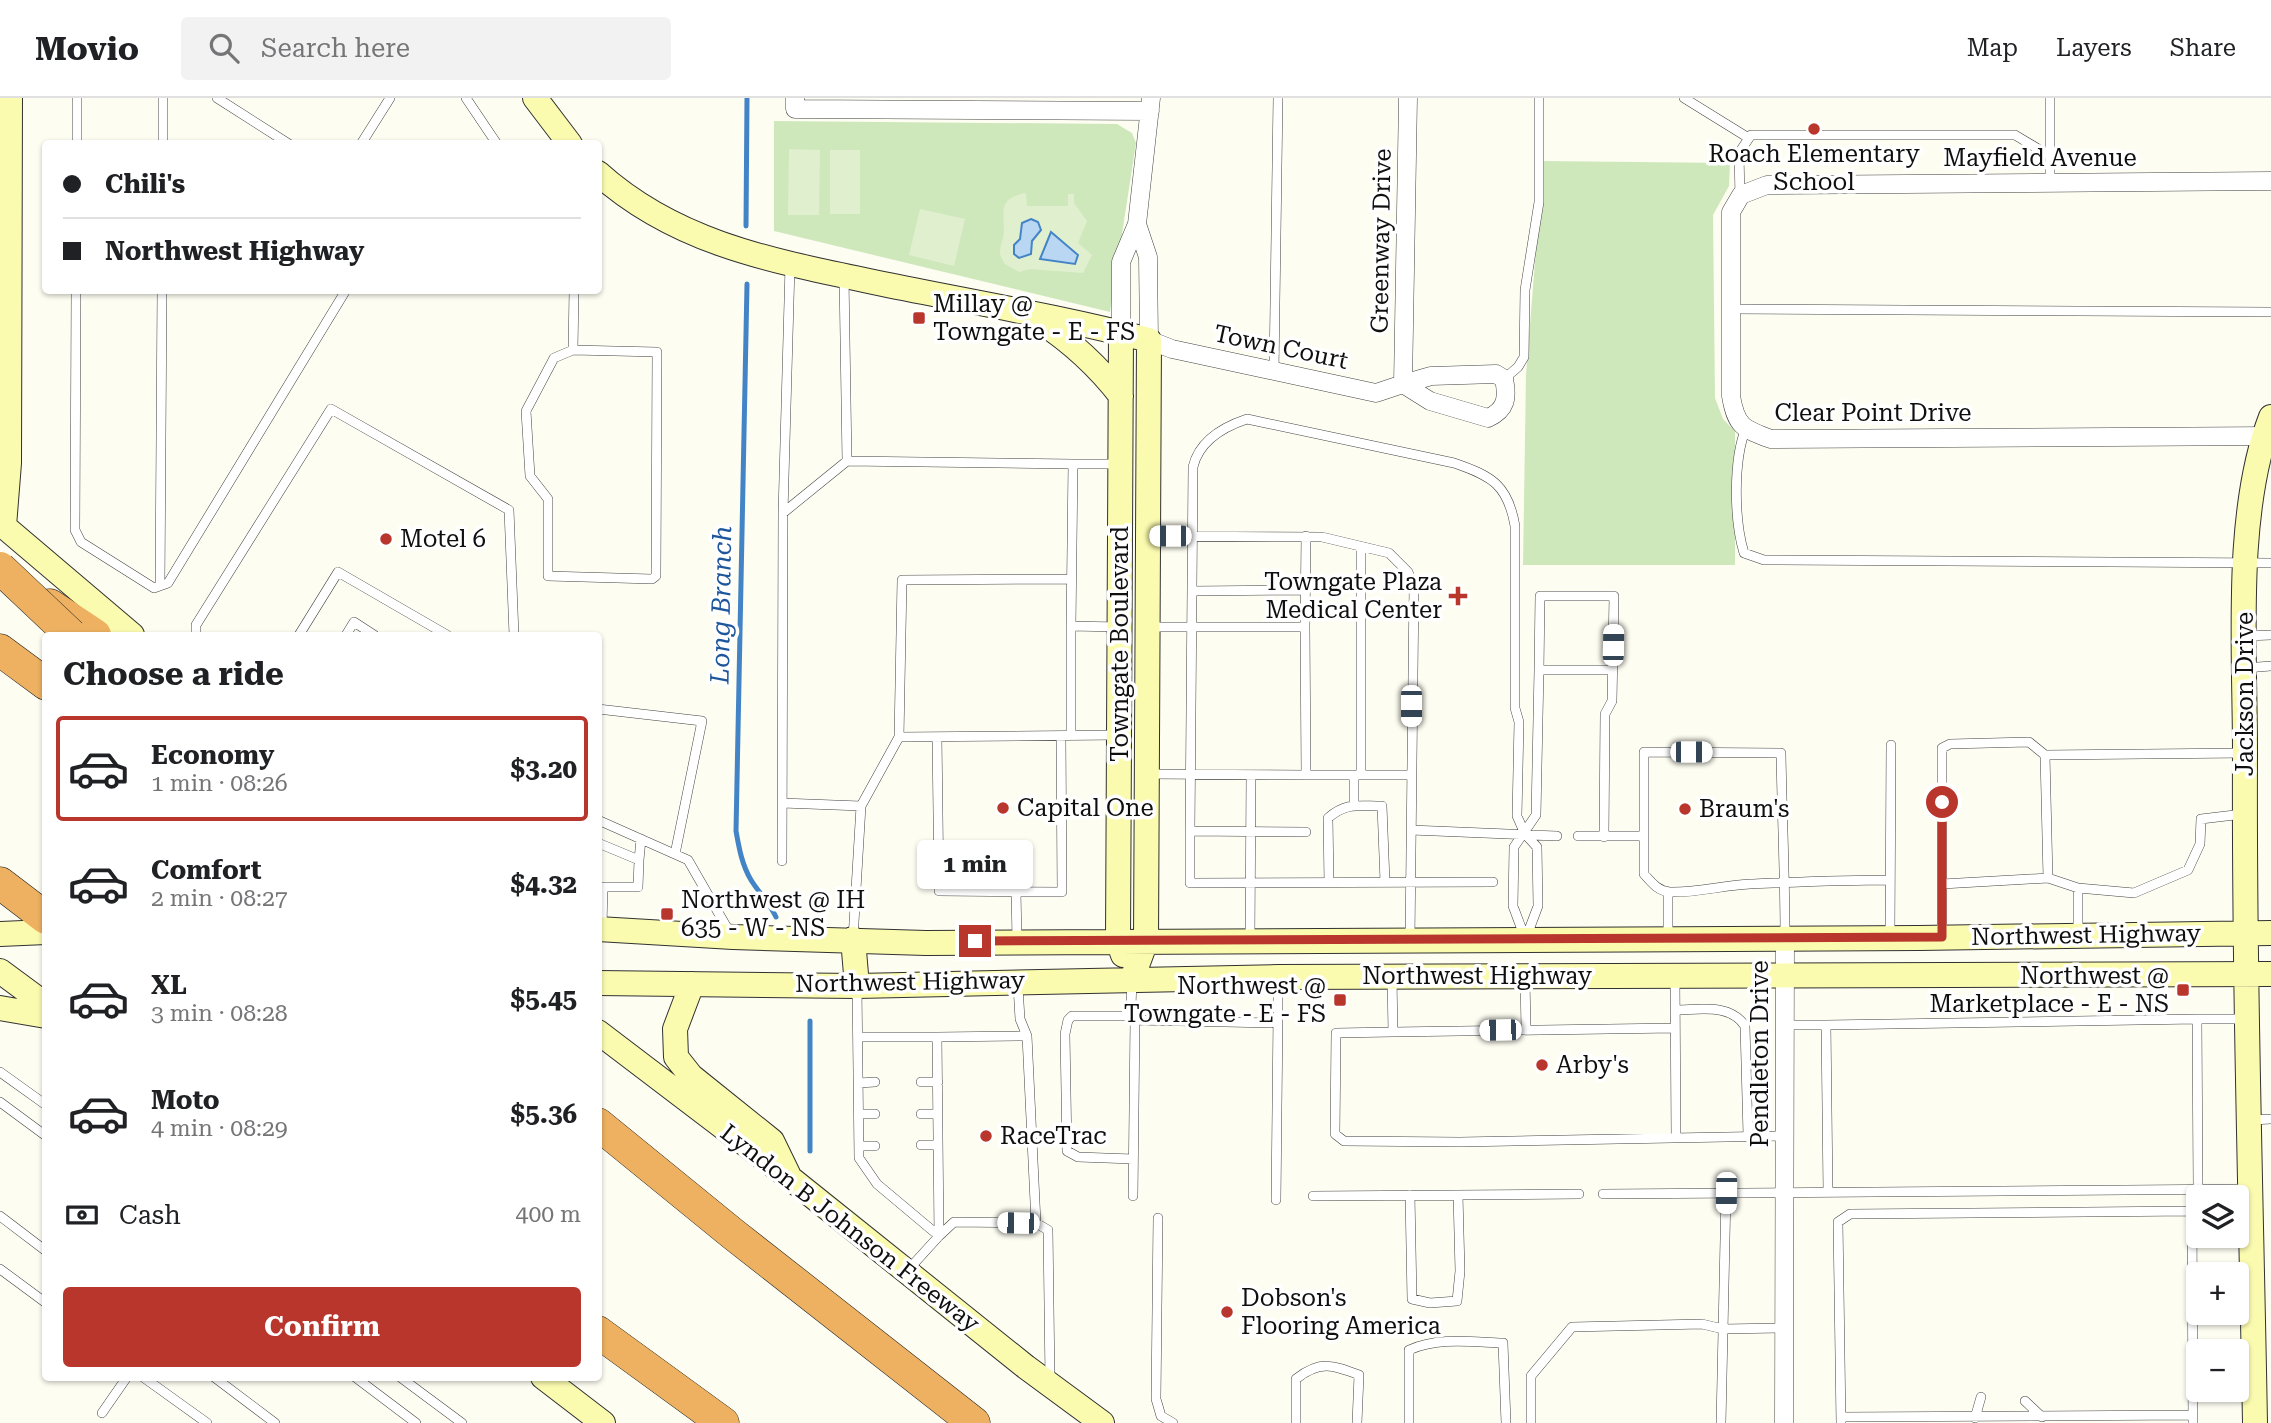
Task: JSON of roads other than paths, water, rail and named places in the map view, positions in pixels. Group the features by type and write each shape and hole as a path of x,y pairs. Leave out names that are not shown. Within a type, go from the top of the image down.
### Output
{"highway":[{"path":"0,568 68,632"},
{"path":"0,578 36,596 90,632"},
{"path":"0,650 42,681"},
{"path":"0,883 42,915"},
{"path":"602,1127 974,1423"},
{"path":"602,1335 723,1423"}],"main road":[{"path":"10,98 5,344 9,463 2,525 128,632"},
{"path":"535,98 567,140"},
{"path":"602,176 646,211 716,244 790,264 1149,340"},
{"path":"1028,314 1072,342 1101,369 1121,396"},
{"name":"Towngate Boulevard","path":"1121,333 1118,941 1132,979"},
{"name":"Towngate Boulevard","path":"1132,979 1146,941 1149,340"},
{"name":"Jackson Drive","path":"2255,1423 2251,1188 2261,1120 2247,1019 2244,933 2246,563 2253,486 2269,429"},
{"path":"1119,627 1147,627"},
{"name":"Northwest Highway","path":"602,929 733,937 926,943 1889,938 2271,933"},
{"path":"0,934 42,932"},
{"path":"853,939 857,986"},
{"path":"1525,939 1525,976"},
{"path":"0,971 42,1004"},
{"name":"Northwest Highway","path":"602,983 857,986 1018,980 1392,976 2271,974"},
{"path":"692,984 675,1029 676,1057 691,1076 772,1141 790,1178"},
{"path":"0,998 42,1004"},
{"path":"0,1008 42,1004"},
{"name":"Lyndon B Johnson Freeway","path":"602,1035 790,1178 1102,1423"},
{"path":"548,1381 603,1423"}],"street":[{"name":"Greenway Drive","path":"1403,384 1408,98"},
{"path":"795,103 1151,105"},
{"name":"Towngate Boulevard","path":"1121,333 1121,261 1137,224 1151,105"},
{"name":"Mayfield Avenue","path":"1740,198 1767,185 2271,181"},
{"name":"Clear Point Drive","path":"1740,198 1731,212 1731,396 1734,419 1746,428 1771,439 2269,429"},
{"name":"Towngate Boulevard","path":"1137,224 1148,257 1149,340"},
{"name":"Town Court","path":"1149,340 1172,349 1376,393 1431,376 1496,374 1504,379"},
{"path":"1403,384 1430,401 1488,418 1497,414 1505,404 1507,393 1504,379"},
{"name":"Pendleton Drive","path":"1784,937 1784,1423"}],"lane":[{"path":"77,98 77,140"},
{"path":"163,98 163,140"},
{"path":"217,98 283,140"},
{"path":"364,140 390,98"},
{"path":"466,98 494,140"},
{"path":"1274,372 1278,98"},
{"path":"1504,379 1518,367 1524,357 1525,290 1539,202 1539,98"},
{"path":"1684,98 1747,137 2015,135 2050,156"},
{"path":"2050,98 2050,183"},
{"path":"1740,198 1739,153 1747,137"},
{"path":"782,860 783,513 790,264"},
{"path":"844,275 847,461"},
{"path":"76,294 75,530 81,542 155,588 167,583 344,294"},
{"path":"160,586 162,294"},
{"path":"573,350 574,294"},
{"path":"1731,309 2271,312"},
{"path":"573,350 657,352 656,576 652,579 548,576 548,499 530,476 526,411 554,358 573,350"},
{"path":"196,632 196,625 331,409 509,510 514,632"},
{"path":"1493,882 1189,883 1193,467 1196,454 1206,441 1233,424 1256,419 1454,463 1482,473 1500,486 1511,503 1515,526 1515,708 1519,722 1517,816 1525,834 1537,847 1538,906 1525,939"},
{"path":"1746,428 1738,446 1738,533 1744,552 1764,560 2271,563"},
{"path":"783,513 847,461 1120,464"},
{"path":"937,737 939,891 1062,892 1071,626 1073,464"},
{"path":"1148,536 1306,536 1389,553 1408,572 1414,587 1410,939"},
{"path":"1306,536 1306,775"},
{"path":"1354,806 1357,775 1361,547"},
{"path":"301,632 338,572 442,632"},
{"path":"853,939 861,806 899,737 901,580 1072,579"},
{"path":"1192,591 1305,590"},
{"path":"1525,939 1513,906 1514,847 1536,815 1540,596 1614,596 1612,701 1605,714 1604,837"},
{"path":"348,632 354,622 369,632"},
{"path":"1071,626 1119,627"},
{"path":"1147,627 1305,627"},
{"path":"2245,635 2271,635"},
{"path":"2245,668 2271,666"},
{"path":"1539,670 1612,670"},
{"path":"602,709 702,721 675,855"},
{"path":"899,737 1119,736"},
{"path":"1942,937 1942,748 1950,744 2029,742 2045,755 2245,753"},
{"path":"1889,938 1891,745"},
{"path":"1784,937 1785,884 1781,753 1644,752 1644,874 1655,887 1668,892 1748,884 1785,884 1802,881 1890,880"},
{"path":"2045,755 2048,878"},
{"path":"1147,774 1411,775"},
{"path":"1250,940 1251,775"},
{"path":"782,803 861,806"},
{"path":"1329,883 1328,818 1342,806 1382,806 1385,882"},
{"path":"1942,884 2048,878 2078,888 2134,893 2188,870 2200,845 2201,819 2245,814"},
{"path":"602,822 688,860 733,937"},
{"path":"1411,830 1557,836"},
{"path":"1189,831 1306,832"},
{"path":"1578,836 1644,836"},
{"path":"602,887 638,887 641,839"},
{"path":"602,845 639,860"},
{"path":"2078,888 2078,935"},
{"path":"1016,892 1017,941"},
{"path":"1668,892 1668,938"},
{"path":"1675,975 1676,1138"},
{"path":"1392,976 1393,1032"},
{"path":"1525,976 1526,1030"},
{"path":"1276,1200 1279,977"},
{"path":"1132,979 1133,1196"},
{"path":"1018,980 1020,1019 1027,1037 1036,1223"},
{"path":"857,986 859,1158 877,1184 939,1236"},
{"path":"1675,1010 1729,1010 1738,1016 1745,1026 1748,1135"},
{"path":"1133,1158 1078,1157 1067,1151 1065,1034 1068,1020 1072,1016 1271,1023 1278,1016"},
{"path":"2197,1019 2198,1185"},
{"path":"1784,1025 2247,1019"},
{"path":"1826,1025 1828,1192"},
{"path":"1675,1028 1336,1032 1335,1134 1344,1141 1784,1136"},
{"path":"858,1037 1027,1037"},
{"path":"937,1037 939,1236"},
{"path":"0,1072 42,1102"},
{"path":"859,1083 876,1083"},
{"path":"921,1083 937,1083"},
{"path":"0,1102 42,1133"},
{"path":"859,1114 875,1114"},
{"path":"921,1114 938,1114"},
{"path":"921,1146 938,1145"},
{"path":"859,1146 876,1146"},
{"path":"1602,1194 2186,1189"},
{"path":"1721,1423 1726,1193"},
{"path":"1313,1196 1579,1194"},
{"path":"1410,1195 1412,1299 1430,1303 1457,1301 1460,1271 1458,1195"},
{"path":"2192,1211 2193,1419 1841,1420 1838,1222 1850,1214 2192,1211"},
{"path":"0,1216 42,1248"},
{"path":"1158,1218 1156,1399 1161,1416 1168,1422"},
{"path":"907,1271 954,1222 1036,1223 1048,1230 1051,1240 1051,1385"},
{"path":"0,1269 42,1300"},
{"path":"1531,1423 1531,1376 1572,1327 1702,1324 1723,1329 1785,1328"},
{"path":"1409,1423 1409,1350 1427,1342 1503,1343 1506,1423"},
{"path":"1296,1423 1296,1379 1309,1368 1333,1365 1359,1375 1357,1423"},
{"path":"102,1413 124,1381"},
{"path":"149,1381 207,1423"},
{"path":"219,1381 272,1422"},
{"path":"360,1381 416,1423"},
{"path":"405,1381 461,1423"},
{"path":"1975,1418 1981,1397"},
{"path":"2025,1401 2042,1418"}],"water":[{"path":"1031,219 1038,222 1041,230 1032,241 1031,254 1019,258 1014,254 1014,245 1020,239 1022,223"},
{"path":"1051,232 1078,255 1075,264 1040,259"}],"waterway":[{"name":"Long Branch","path":"746,226 747,98"},
{"name":"Long Branch","path":"747,284 736,831 748,874 776,917"},
{"name":"Long Branch","path":"810,1021 810,1151"}],"place":[{"name":"Roach Elementary School","path":"1814,129"},
{"name":"Millay @ Towngate - E - FS","path":"919,318"},
{"name":"Motel 6","path":"386,539"},
{"name":"Towngate Plaza Medical Center","path":"1458,596"},
{"name":"Capital One","path":"1003,808"},
{"name":"Braum's","path":"1685,809"},
{"name":"Northwest @ IH 635 - W - NS","path":"667,914"},
{"name":"Northwest @ Marketplace - E - NS","path":"2183,990"},
{"name":"Northwest @ Towngate - E - FS","path":"1340,1000"},
{"name":"Arby's","path":"1542,1065"},
{"name":"RaceTrac","path":"986,1136"},
{"name":"Dobson's Flooring America","path":"1227,1312"}]}
